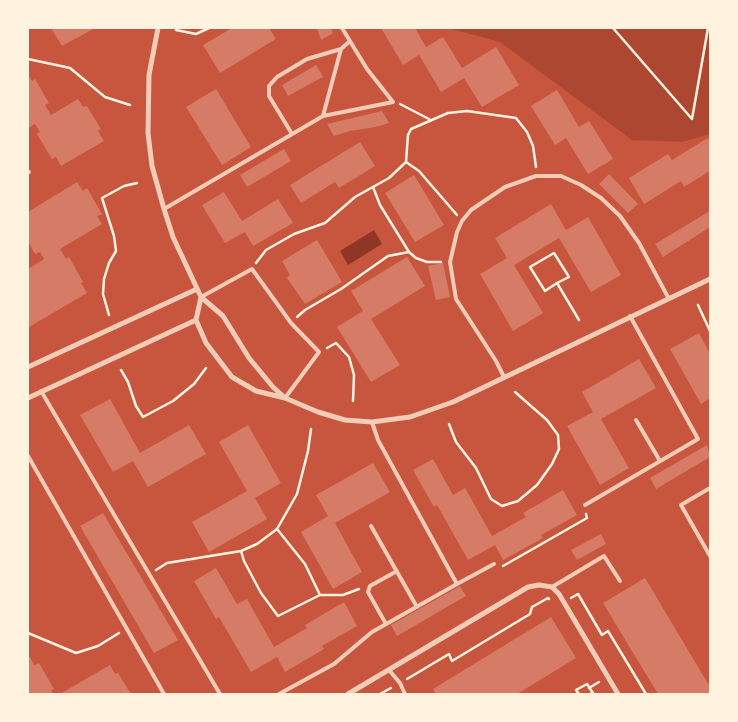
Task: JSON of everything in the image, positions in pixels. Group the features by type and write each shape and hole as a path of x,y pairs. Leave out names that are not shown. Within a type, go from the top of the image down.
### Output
{"street":[{"path":"158,28 149,75 148,133 152,166 173,237 201,297 223,316 249,358 272,388 285,398"},
{"path":"201,297 196,320 206,343 232,377 256,390 285,398 345,420 372,422 410,417 432,411 710,279"},
{"path":"28,367 197,289"},
{"path":"28,398 196,320"},
{"path":"348,694 528,587 552,587 564,602 618,694"}],"lane":[{"path":"164,210 323,116 393,102 367,70 342,28"},
{"path":"292,134 269,96 269,86 277,77 307,59 341,49 350,42"},
{"path":"323,116 341,49"},
{"path":"504,377 496,361 456,299 450,262 457,232 462,221 471,210 487,198 521,180 536,176 561,176 581,185 602,198 620,216 639,244 669,299"},
{"path":"201,297 252,269 290,323 320,352 285,398"},
{"path":"584,505 698,439 630,316"},
{"path":"41,391 220,694"},
{"path":"636,420 660,461"},
{"path":"372,422 378,440 457,584"},
{"path":"28,456 164,694"},
{"path":"710,488 681,505 710,556"},
{"path":"371,526 417,607"},
{"path":"552,587 604,556 620,581"},
{"path":"279,694 334,664 372,632 494,564"},
{"path":"386,624 368,592 370,586 397,571"},
{"path":"389,670 400,683 405,694"}],"path":[{"path":"176,30 196,34 209,28"},
{"path":"613,28 692,119 708,28"},
{"path":"28,59 70,68 105,97 130,105"},
{"path":"410,109 430,119"},
{"path":"252,269 266,250 294,234 326,223 356,197 389,178 406,162 408,134 411,129 430,119 448,113 467,111 516,118 527,132 535,155"},
{"path":"406,162 419,171 462,221"},
{"path":"109,316 103,294 109,263 116,251 114,236 102,198 124,186 137,183"},
{"path":"373,187 380,205 409,252 416,258 427,262 450,262"},
{"path":"305,310 341,289 388,256 409,252"},
{"path":"554,253 569,277 557,283 545,291 530,267 554,253"},
{"path":"557,283 579,320"},
{"path":"698,305 710,330"},
{"path":"336,343 349,357 352,366 353,401"},
{"path":"121,370 128,382 136,406 143,417 173,401 194,384 206,368"},
{"path":"449,424 456,442 476,468 491,499 502,506 518,501 537,485 552,464 559,448 558,435 547,420 515,392"},
{"path":"149,574 168,563 190,561 241,551 257,544 277,529 297,494 308,451 311,429"},
{"path":"494,564 503,566 587,518 584,505"},
{"path":"277,529 305,564 320,595"},
{"path":"241,551 244,561 261,593 278,616 320,595 342,595 370,586"},
{"path":"570,598 578,594 602,635 608,631 646,694"},
{"path":"407,679 449,654 452,660 530,614 532,607 548,598 552,602"},
{"path":"28,633 76,653 98,646 126,629"},
{"path":"594,674 603,688"},
{"path":"589,688 599,682"},
{"path":"579,694 576,690 587,684 592,693 590,694"},
{"path":"380,694 393,687"}],"shaded area":[{"path":"448,28 710,28 710,134 682,142 632,140 500,42"},
{"path":"374,230 382,244 348,265 340,251"}],"building":[{"path":"51,28 95,28 62,46"},
{"path":"232,28 269,28 276,39 220,73 203,45"},
{"path":"317,28 331,28 333,33 321,40"},
{"path":"381,28 415,28 426,47 443,37 462,68 496,47 519,85 482,107 464,78 441,92 419,55 403,65"},
{"path":"316,65 323,77 288,96 282,85"},
{"path":"28,74 32,81 35,79 49,103 45,105 51,115 78,99 83,107 87,106 101,129 98,131 104,141 61,166 56,157 52,159 37,134 40,132 35,124 28,128"},
{"path":"216,89 251,147 222,165 186,107"},
{"path":"557,90 579,127 589,121 613,159 588,174 566,138 555,145 531,106"},
{"path":"382,111 389,123 376,127 350,131 334,136 327,124"},
{"path":"708,138 710,142 710,171 684,187 681,181 644,204 629,178 668,154 672,160"},
{"path":"360,142 375,166 339,188 335,182 301,203 290,185"},
{"path":"284,149 291,161 247,187 240,175"},
{"path":"609,174 638,204 628,213 599,184"},
{"path":"414,175 444,225 415,242 385,193"},
{"path":"77,182 83,191 87,188 102,214 97,216 102,224 60,249 66,259 69,257 87,293 29,327 28,269 44,259 40,252 35,254 28,241 28,212"},
{"path":"224,192 242,221 278,199 293,223 253,246 245,232 225,243 202,205"},
{"path":"551,204 566,230 588,217 621,275 591,292 559,238 514,265 543,313 513,331 480,274 507,258 495,238"},
{"path":"710,211 710,227 663,257 655,244"},
{"path":"317,240 342,282 305,304 287,278 290,275 282,261"},
{"path":"407,257 425,286 371,319 400,365 371,382 337,327 363,311 351,291"},
{"path":"443,263 450,297 436,300 428,266"},
{"path":"699,333 710,354 710,398 701,404 670,349"},
{"path":"639,359 656,388 601,419 629,468 600,485 567,426 593,412 582,392"},
{"path":"110,399 140,453 189,425 206,454 148,487 133,461 113,472 80,415"},
{"path":"248,425 281,483 255,498 267,519 209,552 192,522 247,491 219,442"},
{"path":"707,445 710,457 656,489 650,478"},
{"path":"433,459 453,495 465,488 492,536 526,517 523,513 563,490 577,515 541,535 543,538 503,560 495,545 468,560 437,505 434,507 413,470"},
{"path":"373,463 390,492 335,523 362,572 333,589 301,532 328,516 316,495"},
{"path":"103,513 178,640 154,653 80,526"},
{"path":"601,534 606,544 577,560 571,550"},
{"path":"216,568 237,604 247,599 274,647 307,628 305,625 344,602 357,626 322,646 324,649 285,672 277,657 251,672 219,617 216,619 194,581"},
{"path":"645,578 710,687 710,694 658,694 603,603"},
{"path":"460,586 466,596 397,636 391,625"},
{"path":"551,617 576,658 517,694 436,694 433,689"},
{"path":"30,657 34,665 39,663 54,689 51,690 53,694 28,694 28,658"},
{"path":"110,665 115,674 118,673 131,694 60,694"}]}
